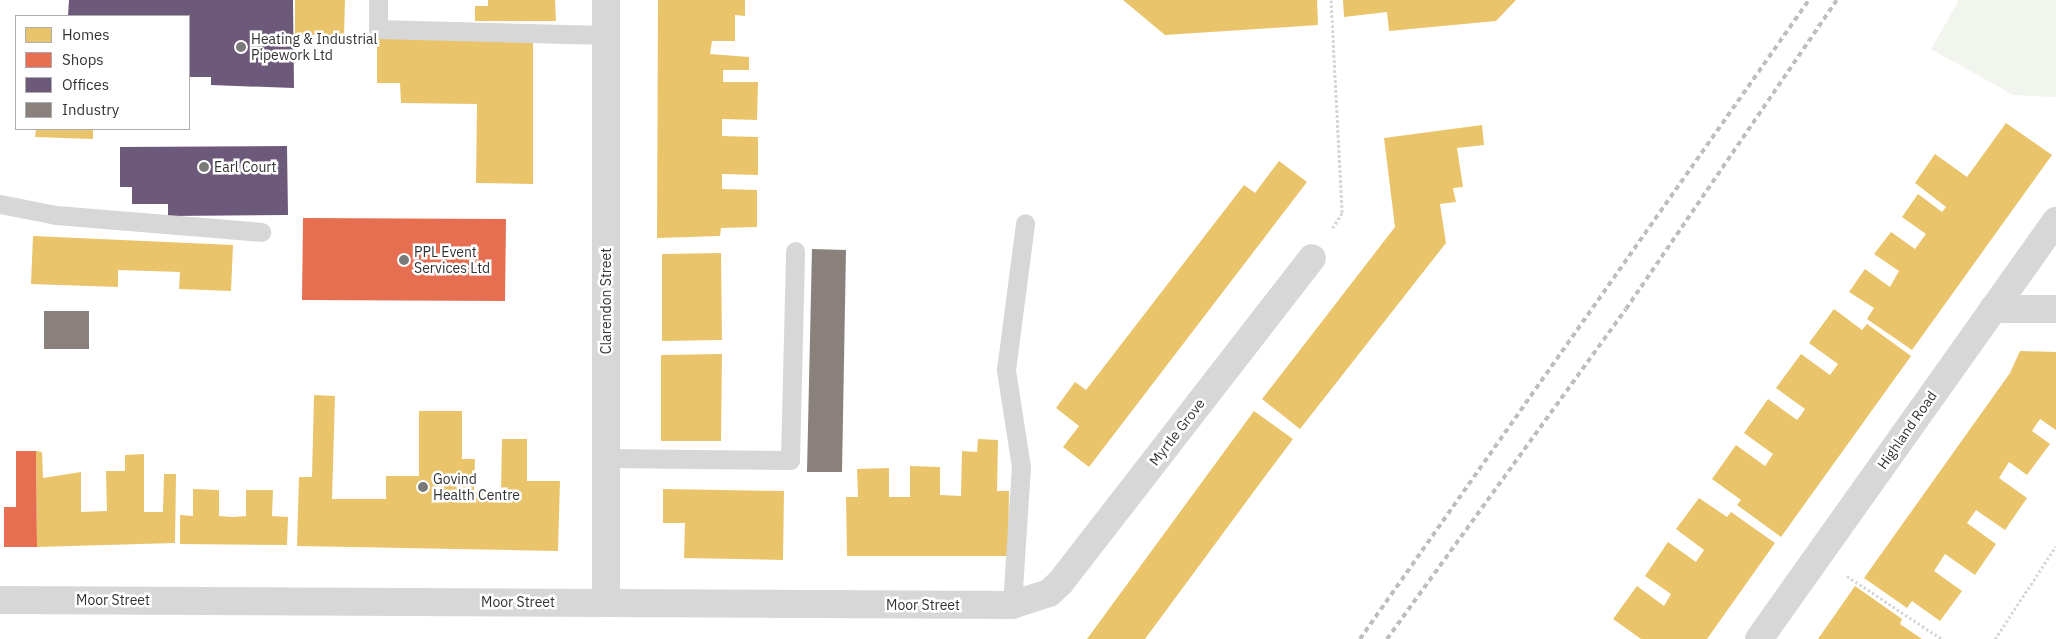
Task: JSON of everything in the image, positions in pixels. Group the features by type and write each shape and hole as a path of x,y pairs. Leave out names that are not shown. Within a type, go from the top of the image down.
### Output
{"street":[{"name":"Clarendon Street","path":"606,0 606,602"},
{"name":"Highland Road","path":"1759,639 2056,221"},
{"name":"Myrtle Grove","path":"1023,602 1060,583 1312,258"},
{"path":"1993,309 2056,309"},
{"name":"Moor Street","path":"0,600 1023,602"}],"lane":[{"path":"378,0 378,29 606,35"},
{"path":"0,204 56,215 261,232"},
{"path":"1023,602 1022,467 1006,370 1025,223"},
{"path":"605,458 790,460 795,251"}],"path":[{"path":"1312,258 1342,214 1331,0"},
{"path":"1995,639 2056,546"},
{"path":"1818,557 1942,639"}],"shaded area":[{"path":"1959,0 2056,0 2056,97 2013,95 1931,49"}],"building: Homes":[{"path":"295,0 345,0 344,35 295,35"},
{"path":"488,0 555,0 556,21 475,21 475,6 488,6"},
{"path":"658,0 745,0 745,16 735,15 735,41 712,41 710,54 749,57 749,70 723,70 723,82 758,82 757,120 722,119 722,136 758,137 758,175 722,174 722,189 757,190 757,227 721,228 720,236 657,238"},
{"path":"1123,0 1317,0 1318,25 1165,35"},
{"path":"1343,0 1516,0 1496,21 1389,31 1387,12 1344,17"},
{"path":"377,38 533,42 533,184 476,183 477,104 401,103 400,83 377,83"},
{"path":"2006,123 2052,155 1912,350 1867,319 1874,308 1849,292 1865,269 1890,287 1899,271 1874,254 1891,232 1915,249 1926,234 1902,217 1918,194 1942,212 1946,207 1915,183 1935,154 1967,177"},
{"path":"1482,125 1484,145 1457,148 1463,187 1453,188 1456,202 1440,204 1446,243 1300,429 1262,399 1395,227 1384,138"},
{"path":"36,130 93,130 93,139 35,137"},
{"path":"1279,161 1307,182 1089,467 1063,447 1079,426 1056,408 1075,382 1086,390 1244,185 1255,193"},
{"path":"33,236 233,245 231,291 179,289 180,272 118,270 118,287 31,284"},
{"path":"721,253 722,340 662,341 662,254"},
{"path":"1834,309 1862,330 1867,324 1911,356 1781,537 1737,505 1741,500 1712,479 1736,445 1765,466 1773,454 1744,433 1768,399 1797,420 1801,415 1805,409 1776,388 1801,354 1830,375 1838,364 1809,343"},
{"path":"2020,351 2056,352 2056,430 2040,419 2032,431 2050,444 2027,475 2009,462 1999,478 2027,498 2005,530 1976,510 1967,523 1996,544 1975,575 1945,554 1934,571 1962,591 1940,621 1912,601 1907,608 1864,578 2010,373"},
{"path":"722,354 721,441 661,441 661,355"},
{"path":"314,395 335,396 332,499 386,499 386,476 419,476 419,411 462,411 462,459 475,459 474,492 501,492 502,439 527,439 527,481 560,481 558,551 297,546 299,477 312,477"},
{"path":"1254,411 1293,439 1145,639 1087,639"},
{"path":"978,439 998,440 997,491 1009,491 1008,556 847,556 846,497 858,497 857,469 889,468 889,497 910,497 910,466 940,467 940,495 961,496 962,451 977,452"},
{"path":"36,451 42,452 43,478 81,472 81,512 107,511 106,471 125,471 125,455 144,454 144,512 163,512 164,474 176,474 175,543 37,547"},
{"path":"193,489 219,490 219,516 232,517 246,516 246,490 273,490 272,516 288,517 287,545 180,544 180,515 193,516"},
{"path":"663,489 784,491 783,560 684,558 685,523 663,523"},
{"path":"1699,498 1727,517 1731,512 1775,543 1707,639 1641,639 1613,619 1637,586 1664,606 1671,594 1645,576 1668,542 1696,562 1704,550 1676,529"},
{"path":"1855,586 1902,619 1900,624 1922,639 1818,639"}],"building: Shops":[{"name":"PPL Event Services Ltd","path":"303,218 506,219 505,301 302,300"},
{"path":"16,451 36,451 37,547 4,547 4,507 16,507"}],"building: Offices":[{"name":"Heating & Industrial Pipework Ltd","path":"69,0 293,0 294,88 211,85 211,77 190,77 190,15 68,15"},
{"name":"Earl Court","path":"287,146 288,215 168,216 168,204 132,204 132,187 120,187 120,147"}],"building: Industry":[{"path":"812,249 846,250 842,472 807,472"},
{"path":"44,311 89,311 89,349 44,349"}],"railway":[{"path":"1360,639 1809,0"},
{"path":"1387,639 1626,309 1837,0"}],"place":[{"name":"Heating & Industrial Pipework Ltd","path":"241,47"},
{"name":"Earl Court","path":"204,167"},
{"name":"PPL Event Services Ltd","path":"404,260"},
{"name":"Govind Health Centre","path":"423,487"}]}
